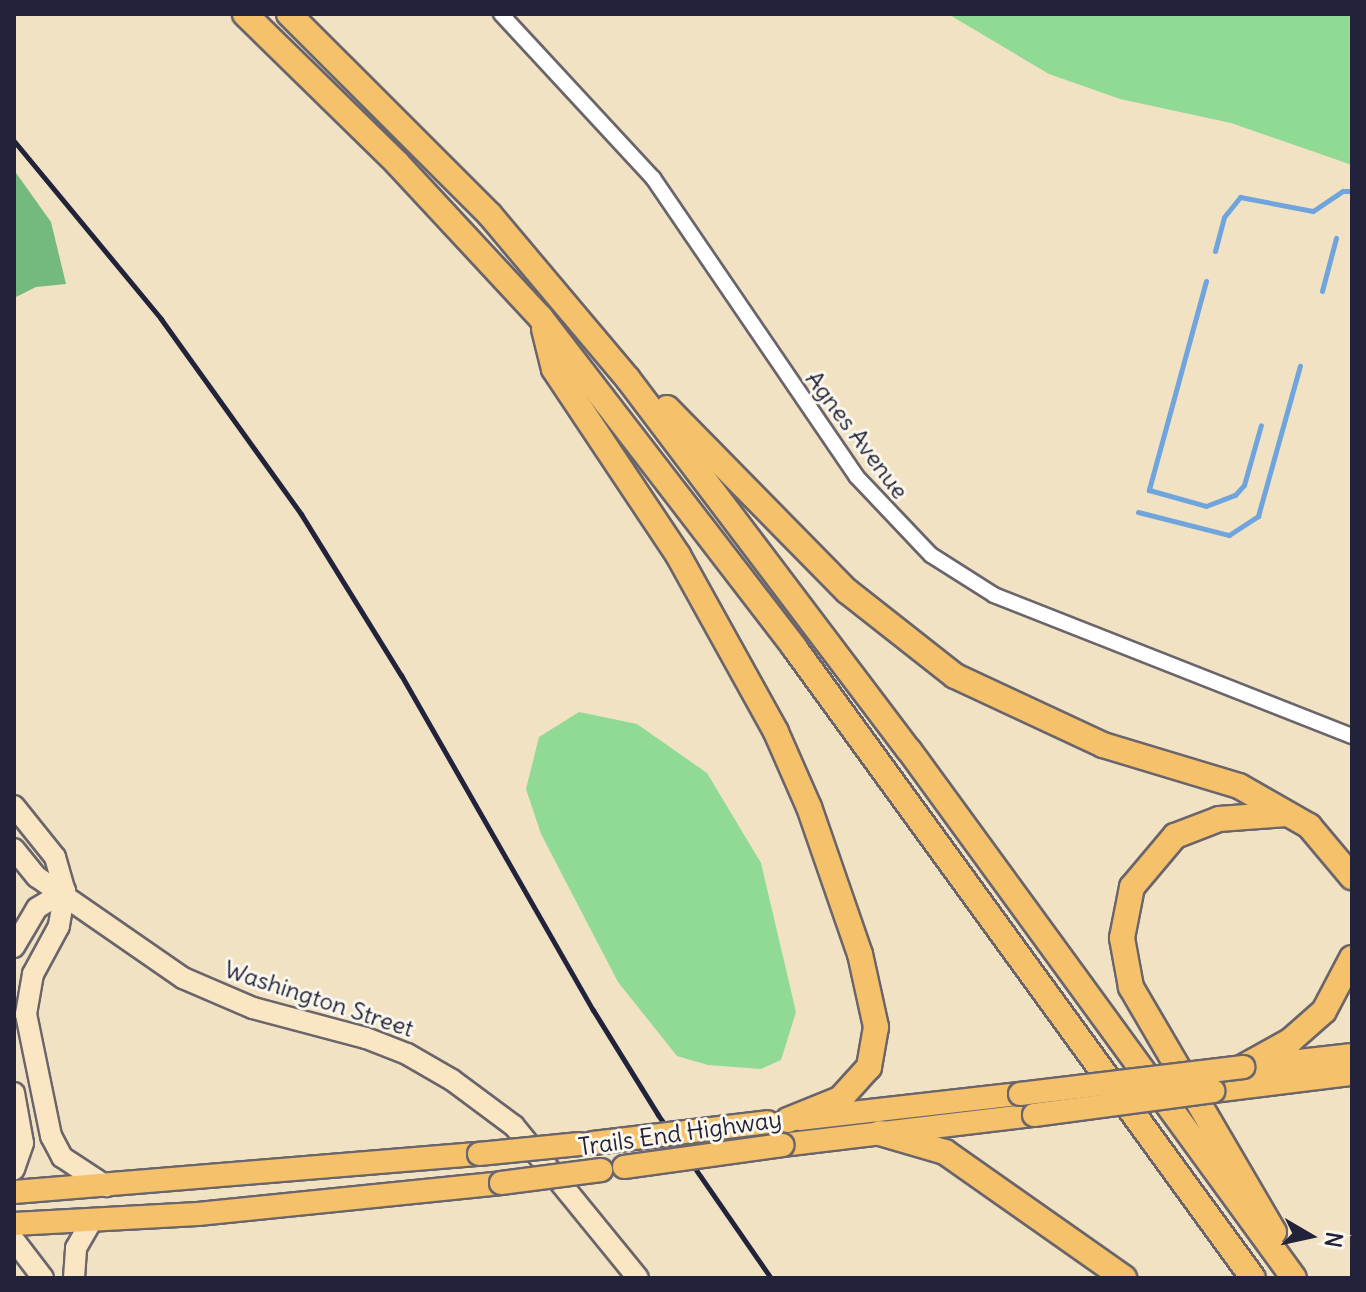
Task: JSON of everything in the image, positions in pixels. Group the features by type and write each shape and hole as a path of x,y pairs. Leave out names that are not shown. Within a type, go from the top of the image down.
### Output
{"highway":[{"path":"245,14 397,163 541,318 794,647 1253,1278"},
{"path":"289,14 479,203 581,322 909,750 1295,1278"},
{"path":"541,318 554,369 678,555 776,732 809,807 860,954 876,1027 869,1067 840,1099 778,1121"},
{"path":"581,322 847,591 924,654 983,692 1052,725 1239,786 1326,840 1352,877"},
{"path":"1287,814 1219,819 1175,836 1132,887 1122,938 1131,987 1259,1199 1295,1278"},
{"path":"1250,1076 1324,1011 1352,958"},
{"name":"Trails End Highway","path":"14,1224 227,1212 501,1183 1034,1115 1352,1055"},
{"name":"Trails End Highway","path":"14,1192 479,1154 1020,1094 1250,1076 1352,1074"},
{"path":"880,1133 945,1152 1124,1278"}],"main road":[{"path":"14,806 55,857 65,891 59,926 33,974 27,1031 51,1136 62,1157 106,1186"},
{"name":"Washington Street","path":"14,849 37,877 65,891 131,945 183,978 253,1008 366,1038 407,1054 452,1080 514,1126 638,1278"},
{"path":"14,947 37,908 65,891"},
{"path":"14,1093 23,1143 14,1169"},
{"path":"74,1278 76,1248 92,1220"},
{"path":"14,1240 43,1278"}],"street":[{"name":"Agnes Avenue","path":"501,14 653,178 856,476 931,555 994,595 1352,736"}],"green space":[{"path":"948,14 1352,14 1352,165 1231,123 1120,99 1049,74"},
{"path":"14,170 51,222 66,284 36,287 14,298"},
{"path":"579,712 637,724 707,773 761,863 796,1012 781,1060 761,1069 708,1065 677,1056 618,982 541,834 526,789 539,737"}],"waterway":[{"path":"1215,251 1224,217 1240,197 1313,211 1343,191 1352,191"},
{"path":"1322,291 1336,238"},
{"path":"1206,281 1149,490 1206,506 1235,495 1244,485 1261,425"},
{"path":"1138,512 1229,535 1258,516 1300,366"}],"railway":[{"path":"14,141 161,319 301,514 401,675 593,1010 658,1115 771,1278"}]}
